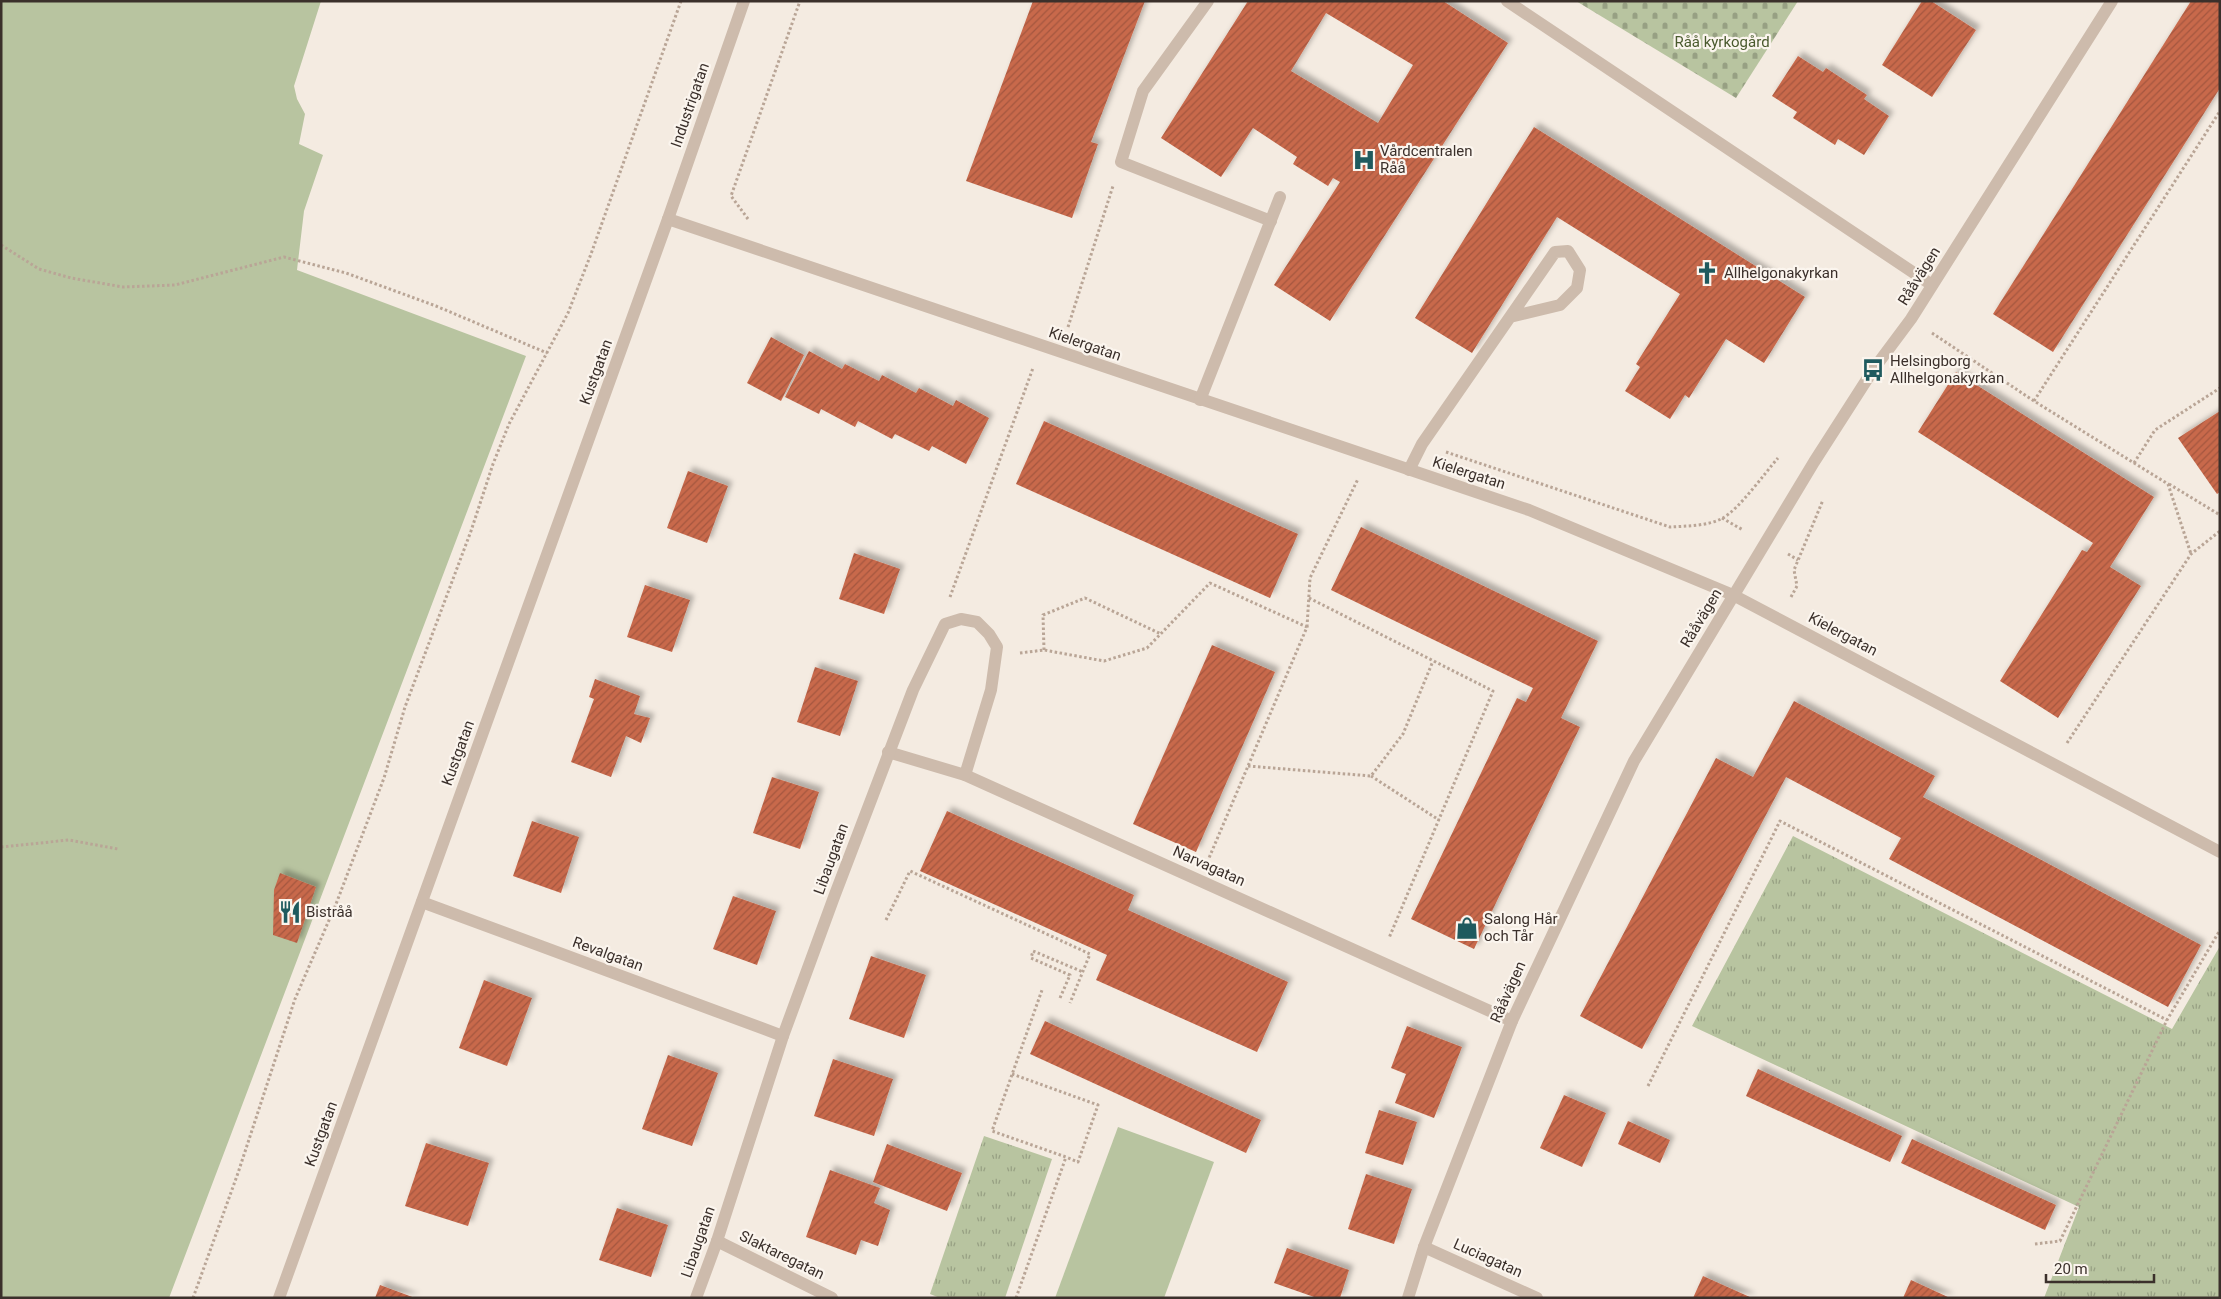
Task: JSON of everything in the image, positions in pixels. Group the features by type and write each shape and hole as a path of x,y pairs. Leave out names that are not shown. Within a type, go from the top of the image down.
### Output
{"street":[{"name":"Industrigatan","path":"668,219 744,1"},
{"path":"1208,1 1143,91 1120,162 1271,221"},
{"path":"1507,1 1932,285"},
{"name":"Rååvägen","path":"1408,1298 1424,1247 1512,1021 1634,761 1814,462 1873,370 1911,319 2112,1"},
{"path":"1200,400 1280,197"},
{"name":"Kielergatan","path":"668,219 1529,510 1733,594 2220,852"},
{"name":"Kustgatan","path":"279,1298 668,219"},
{"path":"1409,470 1422,444 1555,252 1568,251 1580,270 1577,288 1560,305 1510,317"},
{"path":"945,624 961,619 976,622 989,634 997,647 991,690 965,775"},
{"name":"Libaugatan","path":"696,1298 717,1241 783,1036 888,752 913,690 945,624"},
{"name":"Narvagatan","path":"888,752 965,775 1512,1021"},
{"name":"Revalgatan","path":"422,902 783,1036"},
{"name":"Slaktaregatan","path":"717,1241 832,1298"},
{"name":"Luciagatan","path":"1424,1247 1538,1298"}],"path":[{"path":"193,1298 238,1173 294,999 336,904 384,778 405,707 471,531 493,464 509,424 568,313 591,254 681,1"},
{"path":"751,222 731,196 800,1"},
{"path":"2034,401 2220,111"},
{"path":"1059,324 1068,327 1120,162"},
{"path":"1,245 39,268 71,278 123,287 175,285 284,257 346,273 436,306 547,353"},
{"path":"1911,319 2034,401 2220,515"},
{"path":"945,624 948,599 1042,346"},
{"path":"2134,463 2156,430 2220,388"},
{"path":"1422,444 1670,527 1694,526 1722,518 1734,509 1778,458"},
{"path":"1199,880 1307,628 1310,578 1369,456"},
{"path":"2168,484 2191,554"},
{"path":"1779,619 1797,586 1794,570 1824,496"},
{"path":"2053,764 2191,554 2220,531"},
{"path":"995,657 1044,650 1104,661 1146,648 1210,583 1307,628"},
{"path":"1044,650 1043,615 1085,598 1161,634"},
{"path":"1309,598 1493,691 1379,961"},
{"path":"1371,776 1403,734 1433,661"},
{"path":"1248,766 1371,776 1439,820"},
{"path":"1648,1086 1780,822 2168,1020"},
{"path":"1,846 69,840 118,849"},
{"path":"886,920 910,871 1090,954 1070,1003"},
{"path":"2035,1244 2060,1241 2168,1020 2220,930"},
{"path":"1060,998 1070,974 1030,958 1033,951 1083,972"},
{"path":"1012,1074 1098,1105 1078,1162 992,1131 1012,1074 1042,990"},
{"path":"1016,1298 1066,1157"}],"green space":[{"path":"1,1 321,1 294,86 297,99 305,114 299,144 323,155 304,211 297,270 526,356 169,1298 1,1298"},
{"name":"Råå kyrkogård","path":"1576,1 1798,1 1736,98"},
{"path":"1793,836 2172,1029 2220,946 2220,1298 2044,1298 2079,1207 1692,1026"},
{"path":"1118,1127 1214,1162 1164,1298 1055,1298"},
{"path":"984,1136 1052,1159 1005,1298 940,1298 930,1294"}],"building":[{"path":"1033,1 1145,1 1091,142 1098,144 1072,218 966,181"},
{"name":"Vårdcentralen Råå","path":"1248,1 1443,1 1508,43 1330,321 1274,285 1340,182 1333,178 1328,186 1293,164 1297,157 1253,128 1221,177 1161,138","holes":["1326,13 1413,65 1378,123 1291,71"]},
{"path":"1922,1 1931,1 1976,30 1932,97 1882,65"},
{"path":"2191,1 2220,2 2220,88 2053,352 1993,314"},
{"path":"1798,56 1823,72 1826,68 1867,95 1864,99 1889,116 1864,155 1838,139 1835,145 1793,118 1797,112 1772,96"},
{"name":"Allhelgonakyrkan","path":"1534,127 1805,297 1764,363 1726,339 1689,398 1685,395 1670,419 1625,391 1640,367 1636,364 1680,294 1557,217 1472,353 1415,318"},
{"path":"771,337 804,355 781,401 747,383"},
{"path":"809,351 842,369 845,364 879,381 882,375 916,393 919,388 953,406 956,400 989,418 966,464 932,446 929,451 895,434 892,439 858,421 855,427 821,409 819,414 785,397"},
{"path":"1956,372 2154,497 2110,567 2141,586 2058,718 2000,681 2082,550 2087,552 2093,543 1918,432"},
{"path":"2220,411 2220,492 2217,494 2178,438"},
{"path":"1044,421 1298,534 1270,598 1016,484"},
{"path":"688,471 728,486 707,543 667,528"},
{"path":"1361,527 1598,641 1561,718 1580,727 1474,949 1411,919 1517,698 1526,702 1533,688 1331,590"},
{"path":"854,553 900,569 884,614 839,599"},
{"path":"645,585 690,600 672,652 627,637"},
{"path":"1212,645 1275,672 1196,852 1133,824"},
{"path":"815,667 858,681 840,736 797,722"},
{"path":"595,679 640,696 634,714 650,718 641,743 626,736 611,777 571,762 594,699 589,697"},
{"path":"1794,701 1935,776 1923,797 2201,945 2168,1007 1889,859 1901,838 1786,777 1642,1049 1580,1016 1716,758 1753,777"},
{"path":"772,777 819,792 800,849 753,833"},
{"path":"947,811 1134,895 1128,910 1288,982 1257,1052 1096,980 1107,955 920,871"},
{"path":"532,821 579,837 561,893 513,876"},
{"name":"Bistråå","path":"280,873 316,887 297,943 273,935 274,890"},
{"path":"733,896 776,911 757,965 713,949"},
{"path":"871,956 926,975 904,1038 849,1019"},
{"path":"484,980 532,998 507,1066 459,1048"},
{"path":"1045,1021 1261,1120 1246,1153 1030,1054"},
{"path":"1407,1026 1462,1047 1434,1118 1395,1103 1406,1074 1391,1068"},
{"path":"668,1055 718,1073 692,1146 642,1129"},
{"path":"833,1059 893,1079 874,1136 814,1116"},
{"path":"1758,1069 1902,1136 1890,1162 1746,1096"},
{"path":"1564,1095 1606,1113 1582,1167 1540,1148"},
{"path":"1379,1110 1417,1122 1403,1165 1365,1153"},
{"path":"1628,1121 1670,1140 1660,1163 1618,1144"},
{"path":"1912,1139 2056,1205 2045,1230 1901,1163"},
{"path":"426,1143 489,1163 468,1226 405,1206"},
{"path":"887,1144 962,1173 947,1211 873,1182"},
{"path":"830,1170 880,1188 874,1203 890,1210 878,1246 861,1240 856,1255 806,1237"},
{"path":"1366,1174 1412,1189 1394,1244 1348,1229"},
{"path":"617,1208 668,1225 651,1277 599,1260"},
{"path":"1287,1248 1349,1270 1340,1298 1317,1298 1274,1283"},
{"path":"1703,1276 1752,1298 1693,1298"},
{"path":"1911,1280 1950,1298 1903,1298"},
{"path":"380,1285 415,1298 375,1298"}],"place":[{"name":"Vårdcentralen Råå","path":"1364,160"},
{"name":"Allhelgonakyrkan","path":"1707,273"},
{"name":"Helsingborg Allhelgonakyrkan","path":"1873,370"},
{"name":"Bistråå","path":"290,912"},
{"name":"Salong Hår och Tår","path":"1467,928"}]}
